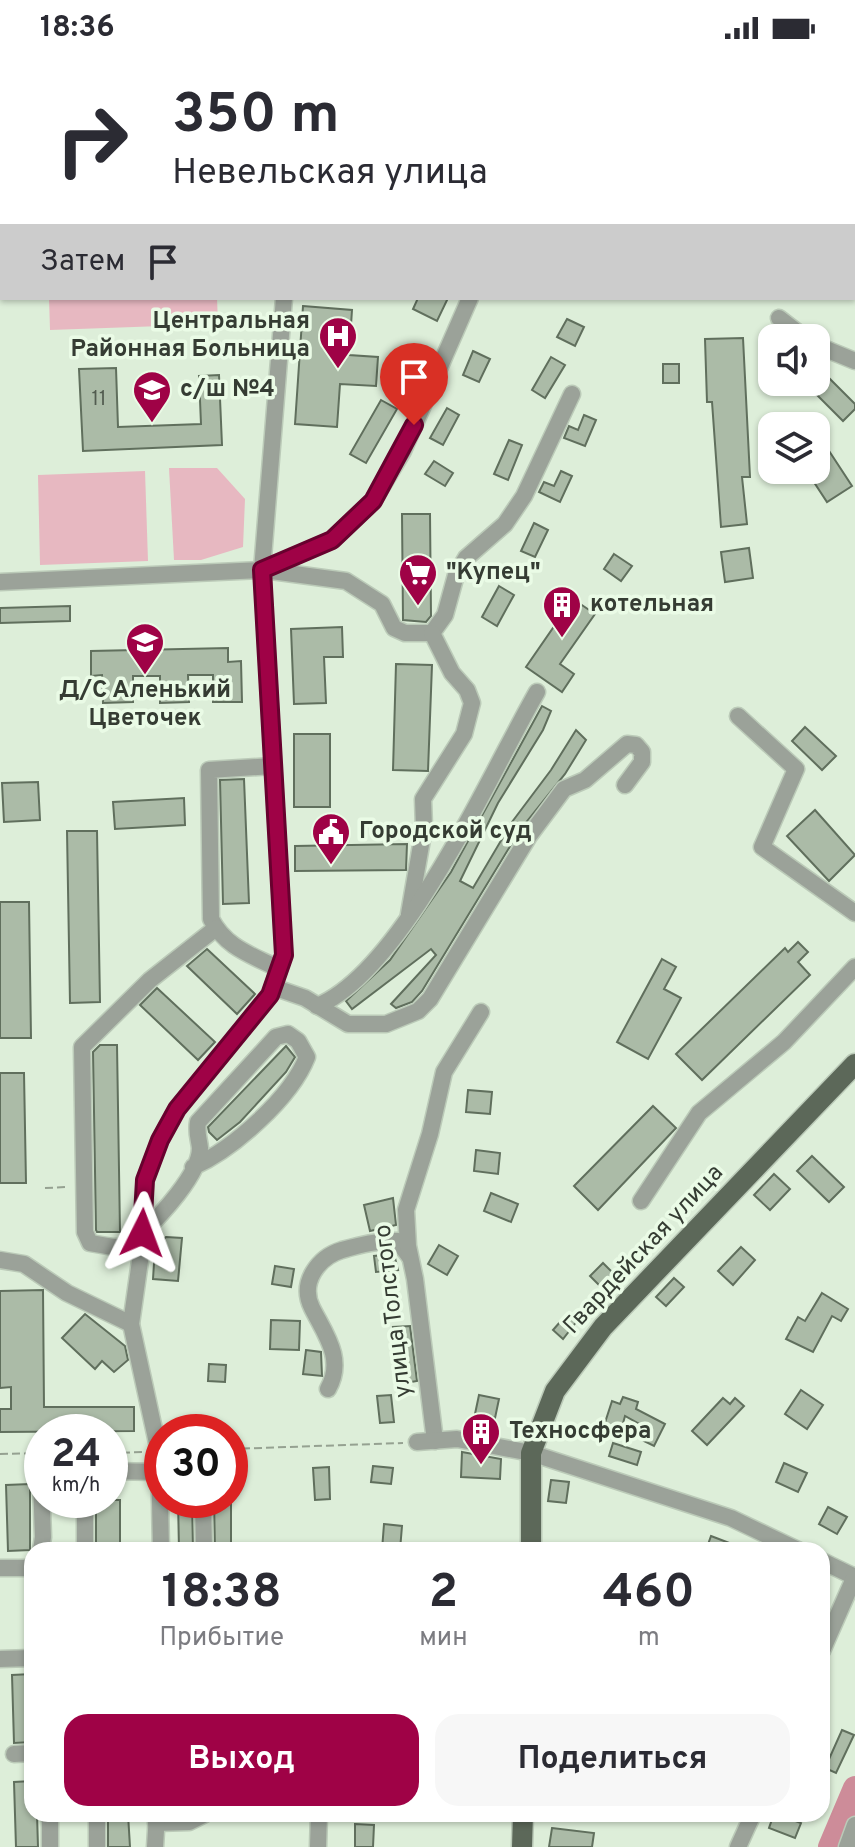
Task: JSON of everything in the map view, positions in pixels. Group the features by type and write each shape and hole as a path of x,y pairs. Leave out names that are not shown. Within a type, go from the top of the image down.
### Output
{"main road":[{"name":"Гвардейская улица","path":"531,1542 531,1453 555,1391 603,1327 855,1064"},
{"path":"522,1847 523,1822"}],"street":[{"path":"0,125 0,209"},
{"path":"151,1414 131,1324 142,1240 145,1180 160,1140 177,1109 270,995 284,955 262,570 284,300"},
{"path":"262,570 332,540 373,501 403,451 469,300"},
{"path":"779,318 787,324"},
{"path":"830,351 855,361"},
{"path":"432,633 445,615 456,575 466,558 505,524 524,496 572,394"},
{"path":"0,582 262,570 346,581 382,604 394,628 405,633 432,633"},
{"path":"408,920 424,828 423,799 464,734 472,703 467,690 452,673 432,633"},
{"path":"317,1006 331,1000 350,984 408,920 537,692"},
{"path":"738,716 796,769 762,847 855,913"},
{"path":"273,987 305,998 348,1024 386,1024 418,1011 430,999 529,836 564,789 585,780 627,744 636,745 642,752 642,762 625,785"},
{"path":"273,766 209,770 211,919 236,949 279,969"},
{"path":"193,1167 235,1143 258,1122 293,1080 307,1057 298,1041 288,1034 276,1037 198,1122 200,1150 193,1167 142,1240 113,1247 90,1243 85,1232 83,1187 82,1047 150,980 216,928"},
{"path":"641,1201 699,1113 784,1042 855,967"},
{"name":"улица Толстого","path":"434,1434 406,1210 411,1186 426,1149 444,1072 481,1012"},
{"path":"328,1389 334,1379 333,1348 310,1305 308,1291 312,1271 328,1254 387,1240 398,1241 411,1261"},
{"path":"0,1260 24,1264 67,1293 131,1324"},
{"path":"417,1442 434,1434 531,1453 731,1518 781,1542"},
{"path":"42,1518 42,1542"},
{"path":"85,1518 85,1542"},
{"path":"160,1518 161,1542"},
{"path":"203,1518 204,1542"},
{"path":"830,1565 855,1576 830,1633"},
{"path":"0,1568 24,1568"},
{"path":"0,1659 24,1658"},
{"path":"14,1754 24,1753"},
{"path":"50,1822 50,1847"},
{"path":"97,1822 97,1847"},
{"path":"155,1847 157,1822"},
{"path":"318,1847 319,1822"},
{"path":"738,1847 749,1822"},
{"path":"847,1847 855,1825"}],"path":[{"path":"45,1188 83,1187"},
{"path":"248,1448 417,1442"},
{"path":"0,1454 24,1453"}],"shaded area":[{"path":"49,300 217,300 218,324 50,330"},
{"path":"169,468 217,468 245,499 243,547 201,560 174,560"},
{"path":"145,471 148,561 40,565 38,475"}],"building":[{"path":"417,300 447,300 437,321 413,309"},
{"name":"Центральная Районная Больница","path":"303,306 352,310 349,355 378,357 376,386 340,384 337,427 295,424"},
{"path":"567,319 584,327 575,346 557,337"},
{"path":"743,338 750,477 742,477 747,524 721,527 712,402 707,402 705,339"},
{"path":"473,351 490,359 479,382 463,375"},
{"path":"551,357 565,365 545,398 532,390"},
{"path":"663,364 679,364 679,383 663,383"},
{"path":"116,368 118,427 201,424 199,376 219,375 222,445 83,451 79,369"},
{"path":"830,379 855,404 855,409 843,421 818,396 830,396"},
{"path":"381,400 397,409 366,463 350,454"},
{"path":"447,408 459,415 443,445 430,438"},
{"path":"584,415 596,420 585,446 564,438 569,426 578,430"},
{"path":"509,440 522,445 508,480 494,474"},
{"path":"830,452 852,486 827,502 815,484 830,484"},
{"path":"434,461 453,473 445,486 425,474"},
{"path":"561,471 572,476 560,502 539,492 544,482 554,486"},
{"path":"402,514 430,514 431,616 426,622 403,620"},
{"path":"534,523 548,530 535,557 521,551"},
{"path":"749,548 753,578 725,582 721,552"},
{"path":"614,554 632,566 621,581 604,569"},
{"path":"499,586 514,595 497,626 482,617"},
{"name":"котельная","path":"573,599 595,614 560,664 574,674 562,692 526,667"},
{"path":"70,606 70,621 0,623 0,608"},
{"path":"342,627 343,657 324,657 326,703 294,704 291,629"},
{"name":"Д/С Аленький Цветочек","path":"228,648 228,662 241,661 242,702 213,702 213,675 188,675 189,702 160,703 160,676 133,676 133,702 103,703 102,675 91,676 91,651"},
{"path":"396,664 432,665 428,771 393,770"},
{"path":"542,706 551,711 543,730 498,803 460,881 473,888 512,822 576,730 586,740 565,774 520,830 422,991 412,1002 396,1008 391,1004 436,955 431,949 352,1009 346,1001 390,960 451,872"},
{"path":"805,727 836,756 822,770 792,741"},
{"path":"294,734 330,734 330,807 294,807"},
{"path":"244,779 249,903 223,904 220,780"},
{"path":"38,782 40,820 4,822 2,783"},
{"path":"184,798 185,825 115,829 113,802"},
{"path":"815,810 855,855 829,881 787,836"},
{"path":"67,831 97,831 100,1002 70,1003"},
{"path":"407,844 406,870 295,871 295,846"},
{"path":"0,902 29,902 31,1038 0,1038"},
{"path":"798,942 808,952 798,962 810,975 702,1080 676,1054 785,948 788,952"},
{"path":"207,949 255,994 237,1014 187,966"},
{"path":"662,959 676,967 664,989 681,998 648,1059 617,1042"},
{"path":"157,988 215,1042 198,1060 140,1005"},
{"path":"100,1045 117,1045 120,1232 96,1230 93,1052"},
{"path":"286,1046 295,1057 286,1072 240,1122 217,1140 208,1127"},
{"path":"0,1073 24,1073 26,1183 0,1183"},
{"path":"468,1090 492,1092 490,1114 466,1112"},
{"path":"653,1106 676,1128 598,1210 574,1186"},
{"path":"476,1150 500,1153 498,1174 474,1171"},
{"path":"812,1156 844,1187 829,1202 797,1171"},
{"path":"774,1174 790,1189 770,1210 754,1195"},
{"path":"491,1193 518,1204 511,1222 484,1211"},
{"path":"393,1198 396,1225 370,1231 364,1205"},
{"path":"166,1237 182,1238 178,1281 153,1279 155,1248"},
{"path":"439,1245 458,1256 447,1275 428,1264"},
{"path":"741,1247 755,1260 733,1285 718,1271"},
{"path":"394,1254 398,1270 376,1272 374,1256"},
{"path":"603,1263 618,1278 605,1291 590,1276"},
{"path":"275,1266 294,1269 291,1287 272,1284"},
{"path":"674,1278 684,1287 666,1306 656,1297"},
{"path":"43,1290 44,1407 134,1407 134,1431 128,1431 128,1414 24,1414 24,1432 0,1432 0,1409 11,1409 11,1387 0,1388 0,1291"},
{"path":"822,1293 848,1309 841,1321 832,1316 813,1352 786,1339 798,1317 805,1321"},
{"path":"568,1313 577,1321 563,1339 553,1330"},
{"path":"85,1314 125,1346 128,1360 114,1372 102,1361 95,1369 62,1338"},
{"path":"271,1320 300,1321 299,1350 270,1349"},
{"path":"410,1326 417,1381 405,1383 393,1327"},
{"path":"306,1350 321,1352 322,1376 303,1374"},
{"path":"209,1364 226,1365 225,1382 208,1381"},
{"path":"801,1390 823,1405 807,1429 785,1414"},
{"path":"391,1395 394,1422 380,1423 377,1396"},
{"path":"479,1395 499,1399 495,1418 475,1414"},
{"path":"623,1397 638,1402 636,1409 665,1424 654,1446 644,1441 650,1430 625,1416 619,1438 602,1432 612,1401 620,1404"},
{"path":"723,1398 730,1404 735,1398 744,1406 707,1445 692,1431"},
{"path":"613,1443 641,1452 637,1465 609,1456"},
{"name":"Техносфера","path":"462,1452 501,1459 500,1479 461,1477"},
{"path":"784,1463 807,1473 798,1492 776,1482"},
{"path":"373,1466 393,1468 391,1484 371,1482"},
{"path":"329,1467 330,1499 315,1500 313,1468"},
{"path":"551,1480 569,1482 566,1503 548,1501"},
{"path":"24,1484 24,1518 30,1518 30,1542 24,1542 24,1550 8,1551 6,1485"},
{"path":"828,1507 847,1517 837,1534 819,1524"},
{"path":"96,1518 120,1518 120,1542 96,1542"},
{"path":"178,1518 192,1518 193,1542 179,1542"},
{"path":"214,1518 231,1518 231,1542 215,1542"},
{"path":"384,1524 402,1526 401,1542 383,1542"},
{"path":"711,1536 727,1542 709,1542"},
{"path":"24,1674 24,1742 14,1743 12,1675"},
{"path":"842,1730 854,1735 836,1773 830,1770 830,1757"},
{"path":"24,1781 24,1822 37,1822 38,1847 16,1847 14,1782"},
{"path":"108,1822 128,1822 130,1847 108,1847"},
{"path":"771,1822 801,1823 795,1838 769,1828"},
{"path":"355,1824 374,1825 373,1847 355,1847"},
{"path":"552,1828 594,1833 592,1847 549,1847"}],"waterway":[{"path":"830,1847 855,1788"}],"place":[{"name":"Центральная Районная Больница","path":"338,370"},
{"name":"с/ш №4","path":"152,424"},
{"name":"\"Купец\"","path":"418,607"},
{"name":"котельная","path":"562,639"},
{"name":"Д/С Аленький Цветочек","path":"145,676"},
{"name":"Городской суд","path":"331,866"},
{"name":"Техносфера","path":"481,1466"}],"route":[{"path":"142,1233 145,1180 160,1140 177,1109 270,995 284,955 262,570 332,540 373,501 403,451 414,425"}]}
